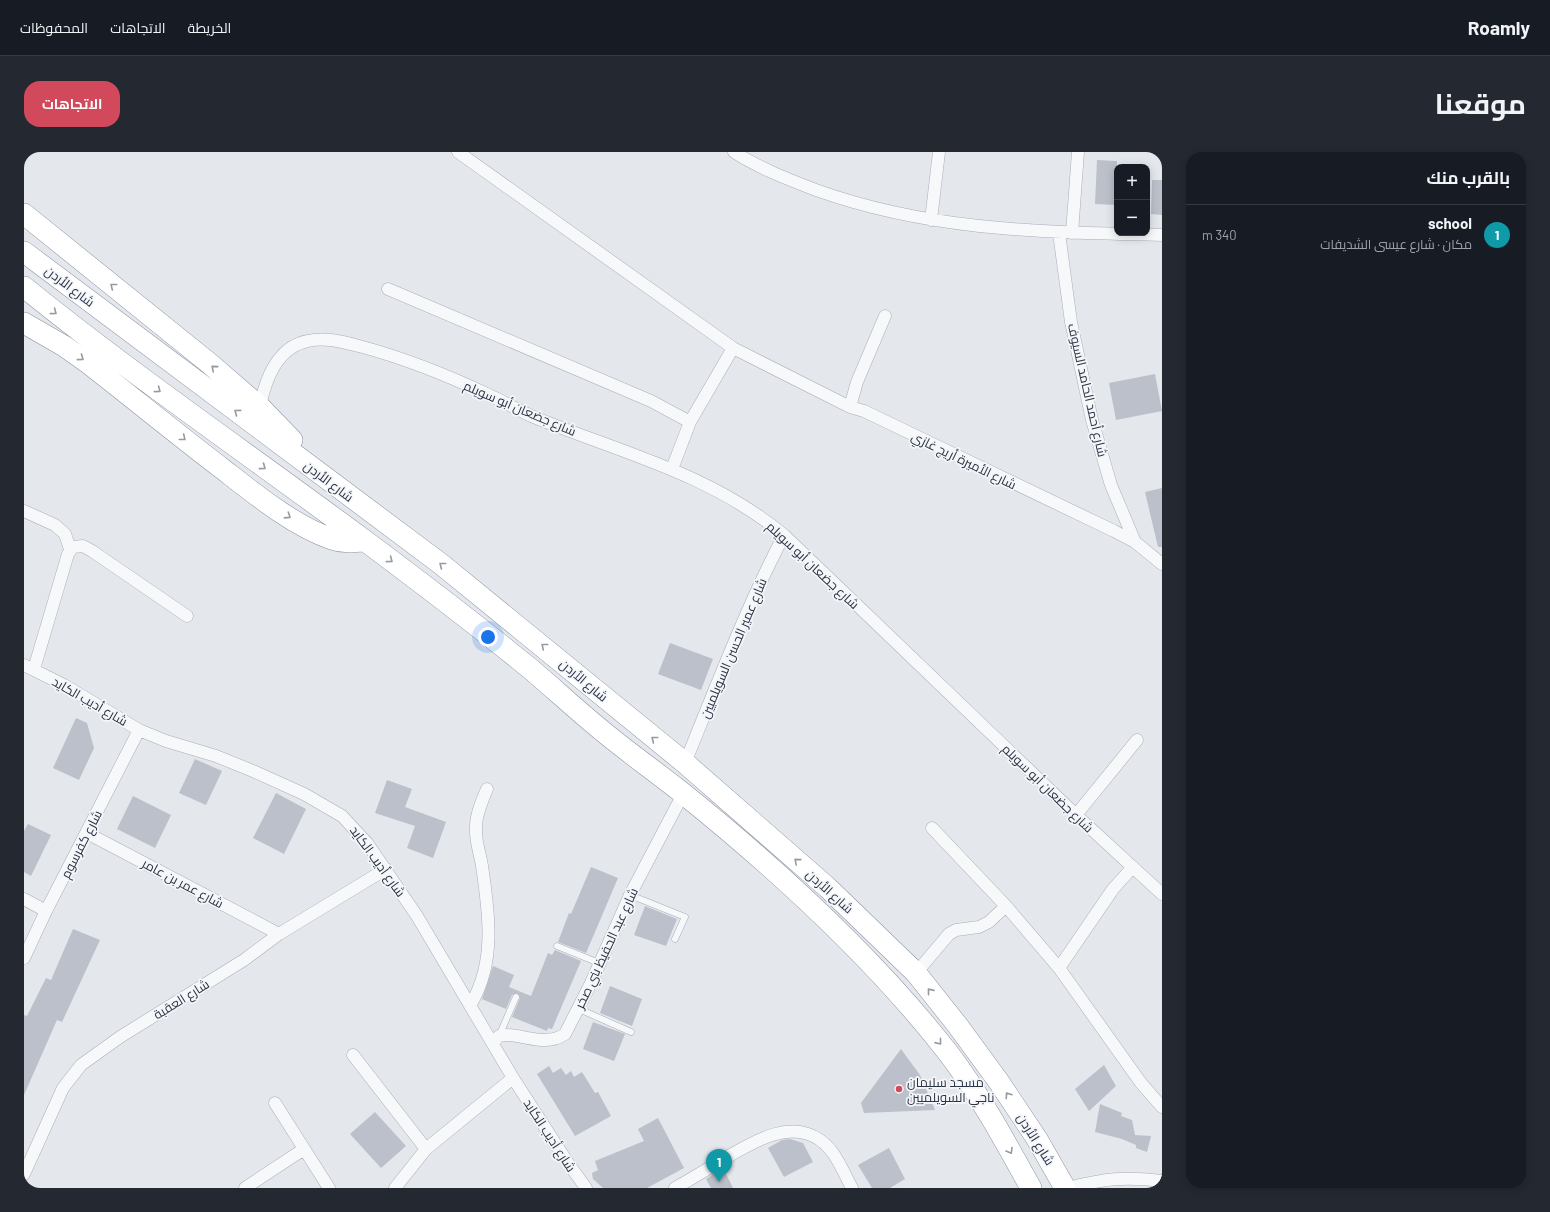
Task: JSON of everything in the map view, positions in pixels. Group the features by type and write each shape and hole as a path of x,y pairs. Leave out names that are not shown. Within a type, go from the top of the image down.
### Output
{"highway":[{"path":"24,214 258,417"},
{"name":"شارع الأردن","path":"24,252 291,440 355,500 466,584 685,763 828,888 916,973 999,1082 1037,1139 1066,1188"},
{"name":"شارع الأردن","path":"24,287 220,436 365,541 492,639 596,726 683,794 838,930 905,1001 951,1057 986,1110 1031,1188"},
{"path":"24,323 59,342 88,363 237,480 290,518 332,540 349,542 365,541"}],"street":[{"name":"شارع الأميرة أريج غازي","path":"458,152 733,348 850,407 864,412 1135,542 1162,564"},
{"path":"734,152 786,179 844,200 910,217 998,229 1059,233 1162,235"},
{"path":"931,220 939,152"},
{"path":"1072,233 1078,152"},
{"name":"شارع أحمد الحامد السيوف","path":"1059,233 1071,322 1092,420 1111,485 1135,542"},
{"path":"388,289 651,401 690,422"},
{"path":"850,407 857,382 885,316"},
{"name":"شارع جضعان أبو سويلم","path":"258,417 274,365 286,350 295,344 308,340 322,339 341,342 389,354 456,380 534,417 672,469 721,492 751,510 784,535 1076,815 1162,894"},
{"path":"672,469 690,422 733,348"},
{"path":"24,511 54,525 65,534 70,549 29,667"},
{"name":"شارع عمير الحسن السويلميين","path":"685,763 728,657 771,560 784,535"},
{"path":"70,549 77,546 92,551 186,616"},
{"name":"شارع أديب الكايد","path":"29,667 64,685 139,730 166,741 216,756 253,771 327,806 342,816 355,828 386,869 417,916 471,1004 496,1040 513,1078 586,1188"},
{"name":"شارع كفرسوم","path":"24,958 46,911 139,730"},
{"path":"1076,815 1137,740"},
{"path":"471,1004 481,982 489,949 489,929 482,866 475,828 487,789"},
{"name":"شارع عبد الحفيظ بني صخر","path":"496,1040 514,1035 536,1040 550,1040 559,1038 565,1034 579,1009 630,895 683,794"},
{"path":"932,828 1006,906 1059,968 1140,1083 1162,1107"},
{"name":"شارع عمر بن عامر","path":"87,833 279,934"},
{"path":"1059,968 1113,889 1132,868"},
{"name":"شارع العقبة","path":"24,1174 63,1088 82,1064 120,1037 244,960 279,934 386,869"},
{"path":"24,900 46,911"},
{"path":"916,973 949,934 956,930 979,927 989,922 1006,906"},
{"path":"353,1055 426,1149"},
{"path":"395,1188 426,1149 513,1078"},
{"path":"275,1103 329,1188"},
{"path":"675,1188 754,1142 778,1133 796,1131 810,1134 821,1141 832,1152 852,1188"},
{"path":"245,1188 304,1149"},
{"path":"1066,1188 1106,1179 1122,1178 1162,1181"}],"lane":[{"path":"630,895 685,917 675,939"},
{"path":"556,946 599,963"},
{"path":"496,1040 516,997"},
{"path":"579,1009 631,1032"}],"building":[{"path":"1097,160 1117,161 1117,164 1114,164 1114,205 1095,204"},
{"path":"1152,180 1162,180 1162,215 1151,214"},
{"path":"1155,374 1162,411 1116,420 1109,383"},
{"path":"1162,488 1162,547 1158,547 1145,492"},
{"path":"670,643 713,659 701,690 658,674"},
{"path":"76,718 87,723 94,748 79,780 53,768"},
{"path":"195,759 222,771 206,805 179,793"},
{"path":"387,780 412,789 405,807 446,822 433,858 407,848 415,826 375,813"},
{"path":"276,793 306,809 284,854 253,838"},
{"path":"133,796 171,815 155,848 117,829"},
{"path":"28,824 51,835 31,876 24,872 24,831"},
{"path":"591,867 618,878 586,953 558,942 569,913 571,914"},
{"path":"645,906 677,919 666,946 634,935"},
{"path":"73,929 100,940 62,1022 57,1020 24,1095 24,1015 27,1016 46,978 51,980"},
{"path":"555,950 581,961 552,1029 548,1028 547,1031 512,1017 520,998 517,993 512,995 506,1009 482,999 493,966 514,975 509,987 531,996 548,953 552,955"},
{"path":"610,986 642,999 632,1026 600,1013"},
{"path":"593,1022 625,1034 614,1061 583,1049"},
{"name":"مسجد سليمان ناجي السويلميين","path":"901,1049 920,1075 935,1110 864,1113 861,1103"},
{"path":"1104,1065 1116,1086 1089,1111 1075,1089"},
{"path":"549,1066 553,1073 561,1068 566,1075 571,1071 574,1077 582,1072 595,1093 598,1092 611,1116 575,1136 537,1074"},
{"path":"1100,1104 1122,1113 1121,1116 1132,1120 1135,1135 1151,1136 1147,1152 1136,1148 1136,1145 1122,1139 1095,1132"},
{"path":"375,1112 406,1146 381,1168 350,1134"},
{"path":"658,1118 684,1168 647,1188 603,1188 593,1179 592,1173 598,1170 595,1161 644,1141 638,1129"},
{"path":"790,1139 803,1143 813,1162 784,1177 768,1148 782,1140"},
{"path":"889,1148 905,1179 890,1188 872,1188 858,1165"},
{"path":"723,1168 733,1188 711,1188 706,1179"}],"place":[{"name":"مسجد سليمان ناجي السويلميين","path":"899,1089"},
{"name":"school","path":"719,1182"}]}
